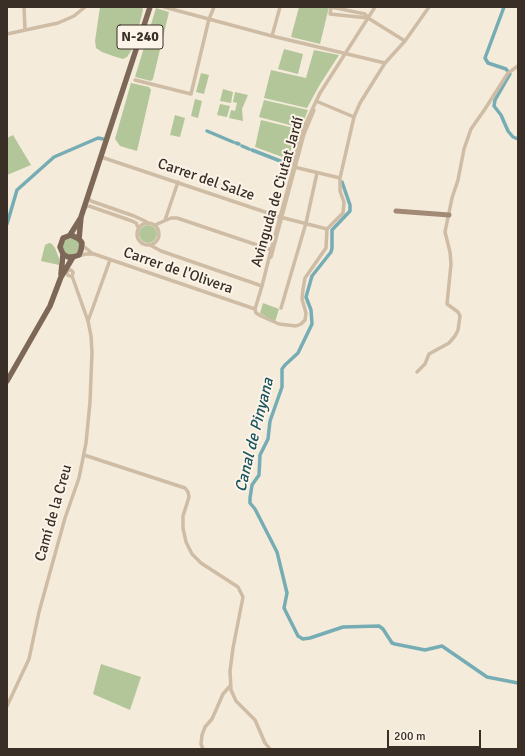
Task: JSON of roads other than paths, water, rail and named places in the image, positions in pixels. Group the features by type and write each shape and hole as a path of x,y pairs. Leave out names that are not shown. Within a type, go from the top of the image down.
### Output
{"main road":[{"name":"N-240","path":"61,277 63,254 60,249 61,242 64,237 70,235 81,217 150,7"},
{"name":"N-240","path":"79,239 81,217"},
{"path":"70,235 79,239 82,245"},
{"name":"N-240","path":"7,381 50,306 61,277 75,256 82,250 82,245"},
{"path":"63,254 68,257 75,256"}],"street":[{"path":"24,7 25,29"},
{"path":"7,34 58,23 74,16 85,7"},
{"path":"164,7 272,36 385,62"},
{"path":"135,80 192,94 209,19 214,7"},
{"path":"272,36 280,7"},
{"path":"369,19 330,14 331,7 365,14 369,19 405,41"},
{"name":"Avinguda de Ciutat Jardí","path":"255,310 304,134 317,102 376,7"},
{"path":"327,229 343,213 344,202 340,191 340,178 354,117 360,103 385,62 405,41 429,7"},
{"path":"417,372 427,360 429,354 449,343 458,330 460,316 458,312 447,304 451,264 450,252 445,232 464,149 471,129 486,109 509,72 518,66"},
{"path":"317,102 354,117"},
{"name":"Carrer del Salze","path":"101,157 281,217 327,229"},
{"path":"295,167 340,178"},
{"path":"281,308 306,223 317,173"},
{"path":"165,220 178,182"},
{"path":"88,198 91,201 155,225 159,231 159,238 154,244 150,245"},
{"path":"84,208 89,206 135,222 139,229"},
{"path":"113,214 115,210"},
{"path":"396,212 449,215"},
{"path":"155,225 165,220 177,218 272,250"},
{"path":"148,223 143,224 139,229 138,236 141,242 160,251 262,286"},
{"name":"Carrer de l'Olivera","path":"82,245 94,254 255,310 260,316 279,324 298,326 303,323 306,317 302,299 305,278 326,248 327,229"},
{"name":"Carrer de l'Olivera","path":"75,256 94,254"},
{"name":"Camí de la Creu","path":"88,321 110,260"},
{"name":"Camí de la Creu","path":"7,706 29,659 39,612 65,518 79,478 84,455 90,402 92,352 88,321 72,276"},
{"path":"85,312 91,312"},
{"path":"84,455 184,488 188,492 183,516 183,528 186,542 192,554 201,562 238,587 243,596 230,671 231,690 236,701 255,720 265,743 270,749"},
{"path":"203,749 201,744 204,727 212,719 223,694 231,684"}],"waterway":[{"name":"Canal de Pinyana","path":"504,7 485,58 488,63 506,69 510,74 495,100 494,106 501,115 508,131 513,137 518,139"},
{"name":"Canal de Pinyana","path":"207,131 233,142"},
{"name":"Canal de Pinyana","path":"7,224 17,190 54,157 98,138 103,139"},
{"name":"Canal de Pinyana","path":"242,146 249,149"},
{"name":"Canal de Pinyana","path":"252,150 288,164"},
{"name":"Canal de Pinyana","path":"342,182 350,205 350,211 332,230 331,252 312,276 306,297 311,310 312,324 298,353 282,369 282,387 270,421 268,439 260,455 259,475 252,485 250,498 250,503 255,509 277,552 287,593 284,608 298,636 303,639 343,627 379,626 383,629 392,643 425,650 442,646 487,677 518,683"}]}
